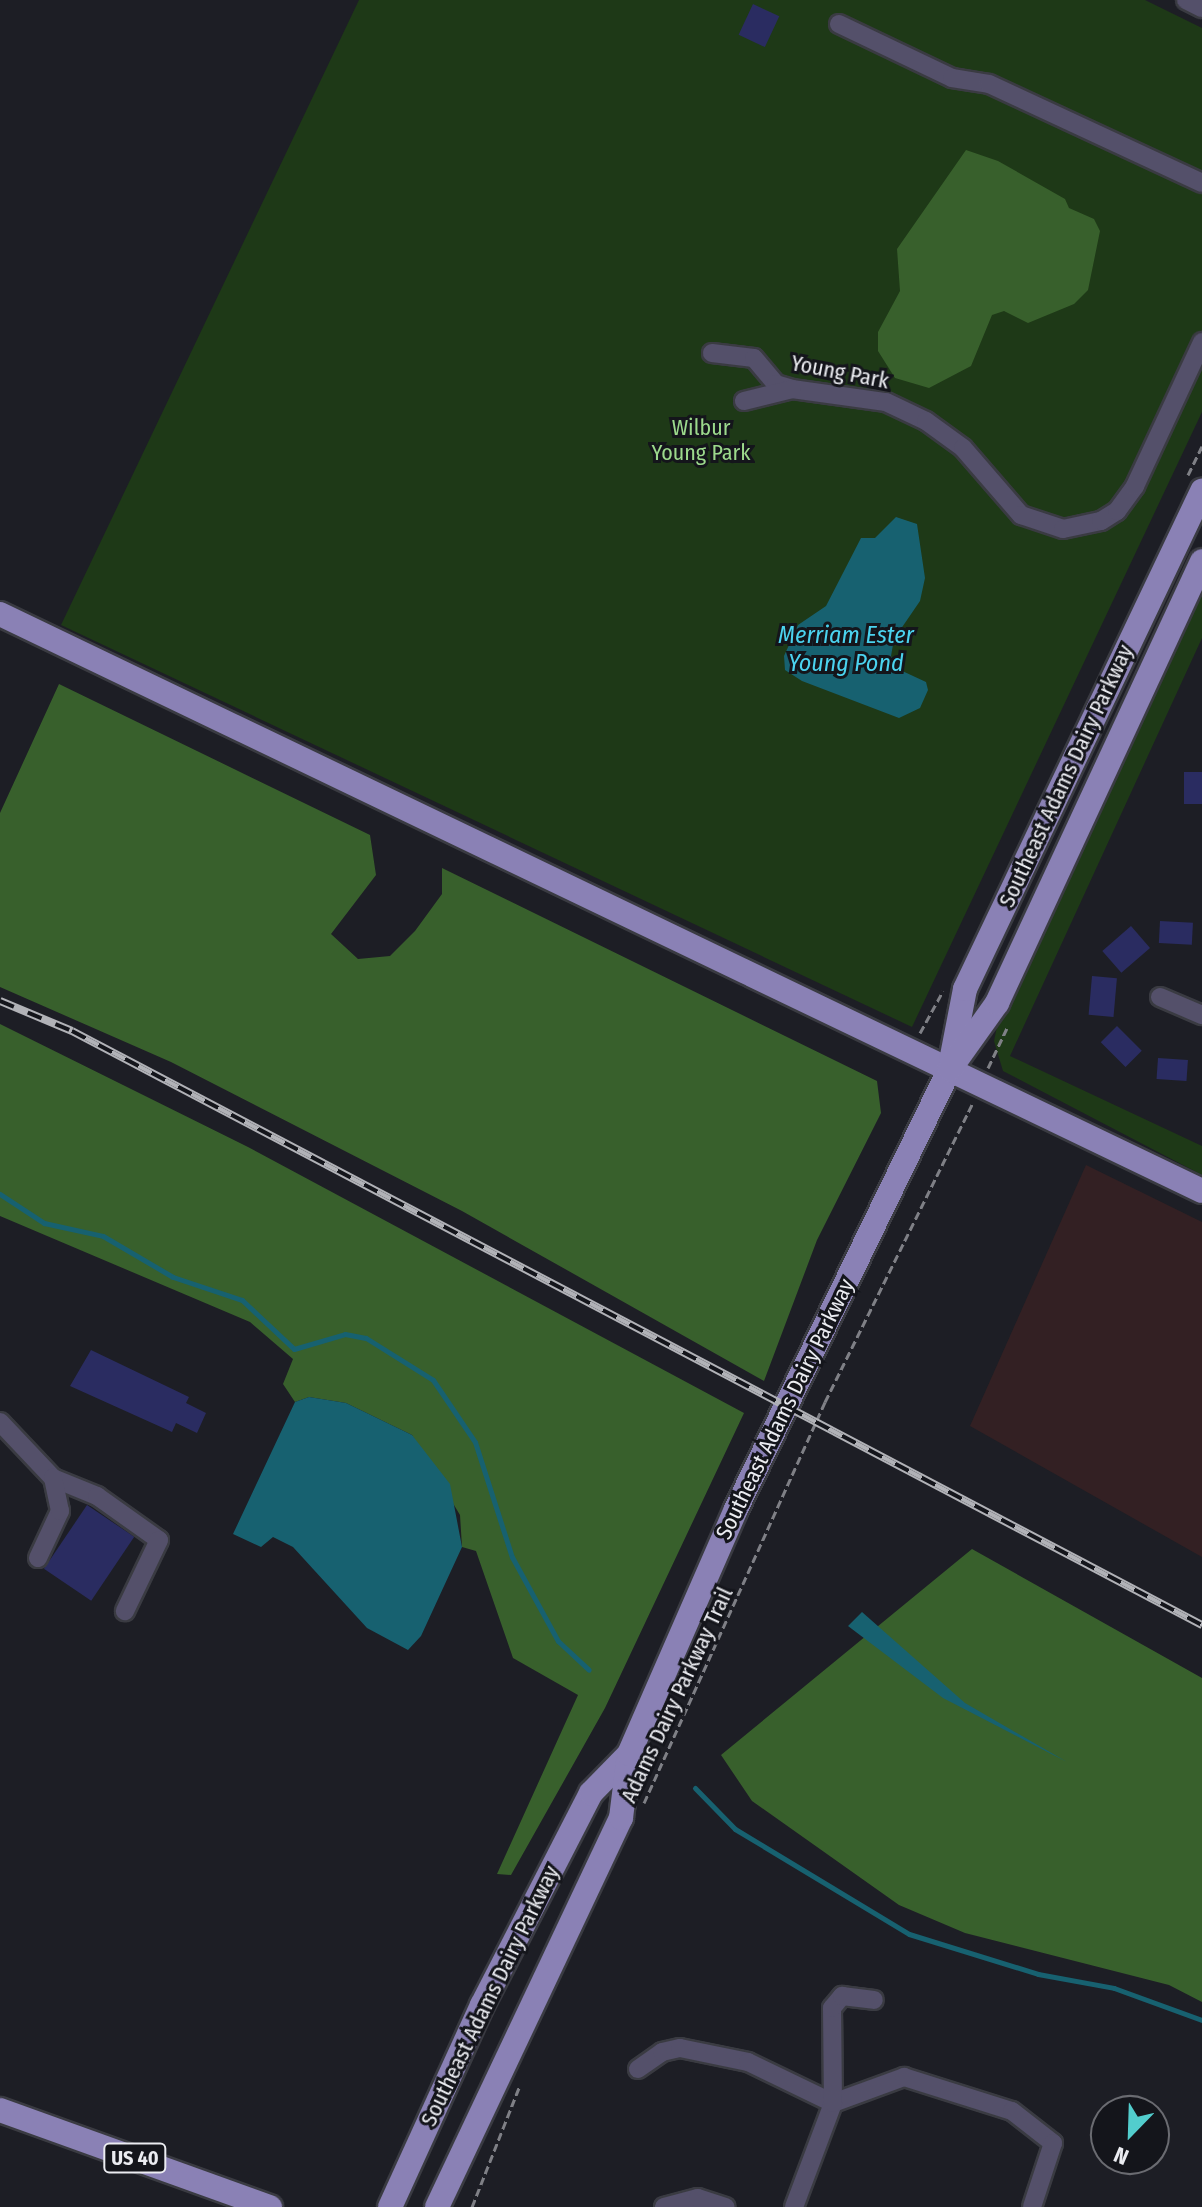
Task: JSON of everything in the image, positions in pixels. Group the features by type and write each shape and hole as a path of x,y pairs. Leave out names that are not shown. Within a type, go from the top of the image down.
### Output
{"main road":[{"name":"Southeast Adams Dairy Parkway","path":"950,1069 965,989 1202,491"},
{"name":"Southeast Adams Dairy Parkway","path":"437,2207 621,1818 629,1754 736,1509 950,1069 997,1003 1202,561"},
{"path":"0,614 1202,1191"},
{"name":"Southeast Adams Dairy Parkway","path":"390,2207 482,2005 584,1807 629,1754"},
{"name":"US 40","path":"0,2110 270,2207"}],"street":[{"path":"1186,0 1202,8"},
{"path":"839,24 952,78 989,84 1202,183"},
{"name":"Young Park","path":"712,353 754,358 776,384 886,402 926,421 963,448 1021,515 1063,529 1101,521 1135,486 1202,342"},
{"path":"744,401 792,389"},
{"path":"1160,997 1202,1015"},
{"path":"0,1422 53,1478 97,1496 159,1540 125,1611"},
{"path":"0,1450 16,1438"},
{"path":"38,1558 60,1511 53,1478"},
{"path":"794,2207 833,2103 832,2008 842,1996 874,2000"},
{"path":"638,2069 662,2052 710,2052 772,2072 833,2103 904,2077 1012,2111 1053,2143 1032,2207"},
{"path":"664,2207 698,2198 726,2207"}],"path":[{"name":"Adams Dairy Parkway Trail","path":"642,1807 825,1402 967,1116"},
{"path":"472,2207 522,2078"}],"shaded area":[{"path":"1086,1165 1202,1222 1202,1557 970,1426"}],"green space":[{"name":"Wilbur Young Park","path":"359,0 1145,0 1202,28 1202,412 912,1027 61,625"},
{"path":"966,150 998,161 1065,199 1069,208 1094,219 1100,231 1088,290 1074,304 1028,323 1004,311 992,315 971,366 929,388 895,378 878,351 878,332 900,291 897,249"},
{"path":"1202,582 1202,638 1010,1056 1202,1146 1202,1175 1003,1071 994,1041 999,1017"},
{"path":"59,684 370,835 376,875 331,934 358,959 390,956 415,931 442,894 442,868 877,1081 881,1113 817,1240 764,1381 462,1211 171,1062 0,987 0,813"},
{"path":"0,1024 248,1147 744,1413 605,1708 511,1875 497,1874 578,1695 513,1658 476,1551 462,1547 460,1515 412,1435 346,1403 309,1397 295,1402 283,1384 293,1359 250,1322 0,1216"},
{"path":"972,1549 1202,1678 1202,2002 1169,1985 965,1933 899,1905 752,1801 721,1755"}],"water":[{"name":"Merriam Ester Young Pond","path":"896,517 917,524 925,578 920,601 894,639 891,656 898,669 926,682 928,690 920,708 899,718 802,681 785,670 784,656 798,625 826,606 861,538 875,538"},
{"path":"309,1397 346,1403 412,1435 450,1484 462,1547 421,1636 408,1650 367,1628 293,1547 273,1537 261,1547 233,1534 295,1402"},
{"path":"862,1612 965,1703 1067,1762 943,1698 848,1626"}],"building":[{"path":"753,4 779,16 765,47 739,35"},
{"path":"1184,772 1202,772 1202,804 1184,804"},
{"path":"1160,921 1193,923 1192,945 1159,943"},
{"path":"1131,926 1150,948 1121,973 1102,951"},
{"path":"1092,976 1117,978 1114,1017 1089,1015"},
{"path":"1117,1026 1142,1051 1125,1067 1101,1042"},
{"path":"1158,1058 1188,1060 1186,1081 1157,1079"},
{"path":"91,1350 189,1397 186,1403 206,1413 197,1433 176,1423 172,1432 70,1386"},
{"path":"87,1505 134,1537 91,1601 44,1569"}],"waterway":[{"path":"0,1194 44,1223 103,1236 173,1277 242,1300 294,1349 345,1334 366,1338 433,1380 475,1442 512,1557 558,1641 589,1670"},
{"path":"695,1788 735,1829 909,1934 1038,1974 1114,1988 1202,2020"}],"railway":[{"path":"0,1001 72,1031 1202,1625"}]}
